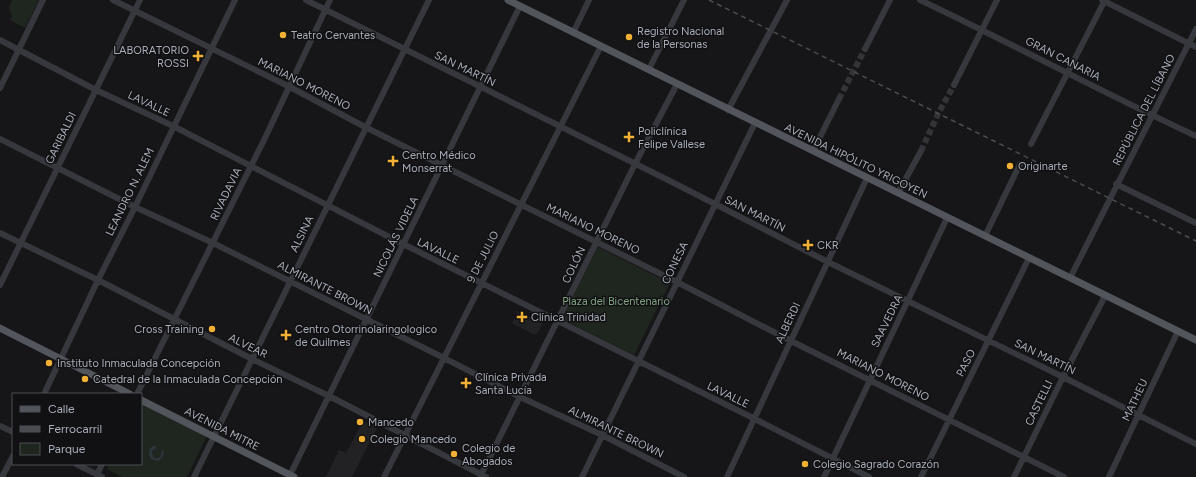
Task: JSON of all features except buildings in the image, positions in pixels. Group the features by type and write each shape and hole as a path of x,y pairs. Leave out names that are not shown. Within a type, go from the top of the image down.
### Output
{"main road":[{"name":"AVENIDA HIPÓLITO YRIGOYEN","path":"508,0 1196,340"},
{"path":"0,328 128,393"},
{"name":"AVENIDA MITRE","path":"142,401 291,476"}],"street":[{"path":"0,88 43,0"},
{"name":"MARIANO MORENO","path":"113,0 288,86 365,127 1064,477"},
{"name":"GARIBALDI","path":"0,285 140,0"},
{"name":"LEANDRO N. ALEM","path":"44,393 235,0"},
{"name":"SAN MARTÍN","path":"306,0 828,262 1196,444"},
{"name":"RIVADAVIA","path":"138,393 251,166 330,0"},
{"name":"ALSINA","path":"194,477 365,127 429,0"},
{"path":"574,33 589,0"},
{"path":"648,69 684,0"},
{"path":"728,110 787,0"},
{"path":"865,49 890,0"},
{"name":"GRAN CANARIA","path":"920,0 982,29 1067,73 1196,136"},
{"path":"954,85 997,0"},
{"path":"1031,144 1104,0 1196,46"},
{"name":"NICOLÁS VIDELA","path":"291,476 520,6"},
{"name":"REPÚBLICA DEL LÍBANO","path":"1070,278 1116,184 1196,29"},
{"name":"LAVALLE","path":"0,40 96,90 174,126 327,206 755,419 868,477"},
{"name":"9 DE JULIO","path":"384,477 601,46"},
{"name":"COLÓN","path":"483,476 596,242 677,84"},
{"path":"813,151 839,99"},
{"name":"CONESA","path":"582,477 755,123"},
{"name":"ALMIRANTE BROWN","path":"0,139 135,207 213,243 520,397 602,435 684,477"},
{"path":"898,194 921,151"},
{"path":"985,236 1020,164"},
{"name":"ALBERDI","path":"727,477 867,178"},
{"path":"1116,184 1196,223"},
{"name":"SAAVEDRA","path":"824,477 947,218"},
{"name":"ALVEAR","path":"0,233 20,244 98,280 174,320 329,396 483,476"},
{"name":"PASO","path":"921,477 1029,258"},
{"name":"CASTELLI","path":"1014,477 1105,296"},
{"name":"MATHEU","path":"1109,477 1140,415 1178,331"},
{"path":"0,426 12,432"},
{"path":"2,477 12,458"},
{"path":"78,465 99,476 102,465"}],"shaded area":[{"name":"Clínica Trinidad","path":"518,311 543,323 537,334 536,333 535,335 512,323"},
{"name":"Colegio Mancedo","path":"363,421 377,428 352,477 326,477 339,450 346,453"},
{"path":"155,445 156,448 152,451 154,458 160,457 162,451 164,450 163,457 158,461 151,459 149,455 150,448"}],"green space":[{"path":"12,0 39,0 25,28 10,20 12,16 9,7"},
{"name":"Plaza del Bicentenario","path":"596,246 670,283 634,355 560,318"},
{"path":"142,404 207,436 187,477 122,477 107,469 109,465 142,465"}],"tunnel":[{"path":"839,99 865,49"},
{"path":"921,151 939,112 954,85"}],"railway":[{"path":"709,0 1196,241"}],"place":[{"name":"Teatro Cervantes","path":"283,35"},
{"name":"Registro Nacional de la Personas","path":"629,37"},
{"name":"LABORATORIO ROSSI","path":"198,56"},
{"name":"Policlínica Felipe Vallese","path":"629,137"},
{"name":"Centro Médico Monserrat","path":"393,161"},
{"name":"Originarte","path":"1010,166"},
{"name":"CKR","path":"808,245"},
{"name":"Clínica Trinidad","path":"522,317"},
{"name":"Cross Training","path":"212,329"},
{"name":"Centro Otorrinolaringologico de Quilmes","path":"286,335"},
{"name":"Instituto Inmaculada Concepción","path":"49,363"},
{"name":"Catedral de la Inmaculada Concepción","path":"85,379"},
{"name":"Clínica Privada Santa Lucía","path":"466,383"},
{"name":"Mancedo","path":"360,422"},
{"name":"Colegio Mancedo","path":"362,439"},
{"name":"Colegio de Abogados","path":"454,454"},
{"name":"Colegio Sagrado Corazón","path":"805,464"}]}
